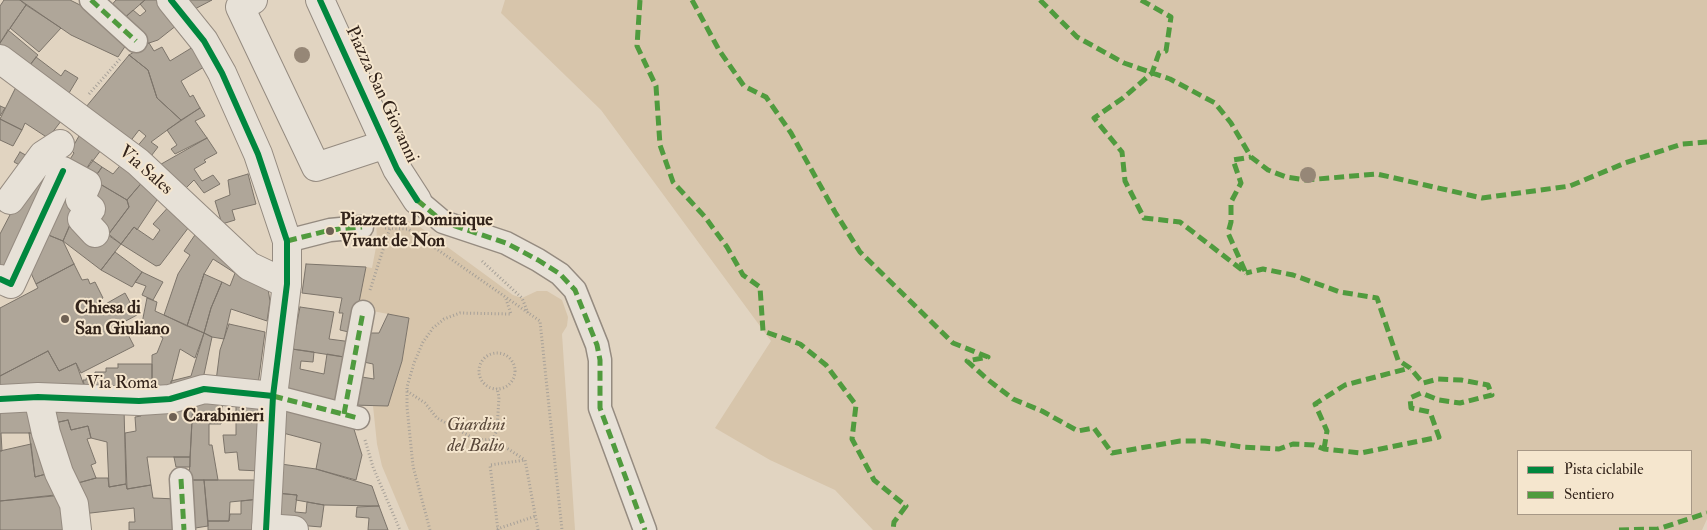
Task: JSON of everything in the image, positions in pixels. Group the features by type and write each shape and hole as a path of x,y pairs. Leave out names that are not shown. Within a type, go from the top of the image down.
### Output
{"street":[{"path":"91,0 136,41"},
{"path":"171,0 204,42 222,73 258,154 287,241 287,284 273,396 266,529 294,530"},
{"name":"Piazza San Giovanni","path":"253,0 240,7 316,167 386,144"},
{"name":"Piazza San Giovanni","path":"320,0 397,169 417,200"},
{"name":"Via Sales","path":"0,59 138,162 249,266 287,284"},
{"path":"0,279 11,284 32,238 75,115"},
{"path":"10,200 43,155 61,157 87,184 80,200 91,209 82,219 95,233"},
{"path":"417,200 443,222 506,243 538,260 560,274 575,290 597,344 600,408 645,530"},
{"path":"287,241 330,230 362,227"},
{"path":"351,416 363,312"},
{"name":"Via Roma","path":"0,399 38,397 139,401 170,398 204,389 273,396 351,416"},
{"path":"38,397 54,457 74,504 77,530"},
{"path":"181,479 184,530"}],"path":[{"path":"75,115 136,41"},
{"path":"362,227 408,229 540,321 562,530"},
{"path":"363,312 390,228"},
{"path":"430,530 413,466 407,391 414,363 423,342 433,328 444,319 460,313 511,314 506,297"},
{"path":"493,353 503,354 511,359 515,368 514,378 507,386 497,388 488,386 481,378 480,368 484,359 493,353"},
{"path":"493,439 497,430 499,413 497,388"},
{"path":"407,391 425,403 437,418 473,438 493,439 525,460 538,530"},
{"path":"351,416 400,530"},
{"path":"525,460 490,465 497,529 536,516"}],"green space":[{"path":"505,0 1707,0 1707,519 1702,530 873,530 835,490 770,460 715,428 771,341 601,110 501,13"},
{"name":"Giardini del Balio","path":"376,221 408,221 416,224 513,295 522,298 537,291 547,291 562,300 568,317 567,326 562,334 575,530 409,530 382,466 377,444 373,406 388,405 402,361 409,318 357,308 366,267 372,268 377,242"}],"building":[{"path":"4,0 20,0 26,5 0,43 0,6"},
{"path":"20,0 70,0 104,17 130,39 118,57 71,35"},
{"path":"116,0 145,0 121,21 108,9"},
{"path":"145,0 159,0 177,25 158,40 143,45 121,21 133,10 140,16 146,11 140,4"},
{"path":"182,0 212,0 191,11"},
{"path":"26,5 61,28 39,52 10,28"},
{"path":"8,30 38,55 26,70 0,50 0,43"},
{"path":"149,43 154,51 162,47 170,61 193,47 204,67 181,81 190,97 193,95 200,108 181,120 157,98 148,70 129,55"},
{"path":"129,55 148,70 157,98 181,120 151,142 158,147 148,160 135,149 146,136 139,130 129,143 86,107"},
{"path":"36,57 61,76 65,70 78,78 66,98 26,70"},
{"path":"19,81 65,116 48,138 25,123 22,130 0,119"},
{"path":"0,106 5,108 0,116"},
{"path":"200,108 205,116 195,121 207,138 175,154 171,149 177,145 167,130"},
{"path":"0,119 22,130 13,146 0,140"},
{"path":"83,129 104,146 83,174 67,164 74,153 71,150"},
{"path":"207,138 217,153 204,160 206,162 194,169 202,181 213,175 220,184 204,193 194,180 183,191 156,167"},
{"path":"20,152 33,159 27,169 14,162"},
{"path":"92,160 102,167 93,180 83,174"},
{"path":"124,161 146,178 127,200 93,180 102,167 113,174"},
{"path":"43,164 57,172 30,234 0,273 0,234 12,211"},
{"path":"248,174 256,204 232,210 235,220 222,224 215,201 230,195 228,180"},
{"path":"64,178 79,205 63,241 41,232"},
{"path":"144,180 161,194 137,230 134,227 121,244 108,235 129,207 127,200"},
{"path":"97,182 127,200 129,207 108,235 92,222 104,207 88,196"},
{"path":"172,203 192,223 160,265 156,266 121,244 134,227 153,240 160,230 153,224"},
{"path":"71,222 106,232 121,244 101,270 63,241"},
{"path":"199,229 237,268 235,273 213,259 204,274 187,326 164,315 178,274 190,255 184,251"},
{"path":"41,232 63,241 74,264 36,284 25,260 41,252 35,243"},
{"path":"115,252 142,272 132,287 101,270"},
{"name":"Chiesa di San Giuliano","path":"74,264 82,280 88,279 90,284 95,282 103,298 99,301 102,306 125,293 137,315 122,323 134,346 81,373 76,363 59,371 48,351 0,376 0,308 38,288 36,284"},
{"path":"306,264 366,267 353,333 340,330 343,313 339,313 342,298 302,293"},
{"path":"237,268 268,289 270,301 267,321 231,309 224,339 212,337 204,333 211,308 222,282 230,286"},
{"path":"142,272 163,282 153,300 142,295 146,286 135,282"},
{"path":"204,274 222,282 211,308 204,333 187,326"},
{"path":"147,298 157,302 155,311 204,333 195,358 180,349 169,392 152,392 152,355 157,353 163,338 142,323"},
{"path":"300,307 334,312 329,339 352,342 350,358 292,349"},
{"path":"388,314 409,318 402,361 388,406 352,405 356,376 374,379 373,364 359,361 362,333 379,333"},
{"path":"229,324 265,332 258,385 216,381 220,350"},
{"path":"204,333 212,337 203,379 169,392 171,381 191,376"},
{"path":"292,349 314,352 313,362 301,361 300,369 324,374 327,354 350,358 341,403 286,390"},
{"path":"48,351 59,371 76,363 86,391 0,387 0,376"},
{"path":"118,364 152,364 152,392 86,391 83,380 86,380 87,375 95,375 95,372 106,372 106,368 118,368"},
{"path":"223,397 221,424 209,424 209,445 212,445 218,480 189,480 193,402"},
{"path":"236,399 259,400 260,471 239,470 237,452 225,453 223,435 236,435"},
{"path":"193,402 190,457 147,457 151,485 127,489 125,433 136,431 135,417 141,416 140,408"},
{"path":"33,405 39,433 1,433 2,451 0,451 0,407"},
{"path":"46,405 124,409 126,484 109,487 107,442 91,438 88,426 71,430 68,420 50,424"},
{"path":"284,406 353,426 362,455 356,480 316,469 321,443 283,433"},
{"path":"68,420 71,430 88,426 91,438 87,439 96,463 91,465 96,478 71,485 50,424"},
{"path":"29,433 39,433 64,495 55,495 46,474 35,477"},
{"path":"31,444 35,477 46,474 55,495 0,501 0,451"},
{"path":"174,457 190,457 190,467 176,467"},
{"path":"281,464 316,469 372,486 379,506 324,505 296,500 297,495 276,493"},
{"path":"96,478 108,478 109,487 126,484 127,489 151,485 153,498 177,499 176,530 129,530 129,522 135,522 134,508 82,514 74,484"},
{"path":"189,480 204,480 208,526 189,529"},
{"path":"204,480 261,480 260,499 230,502 229,521 208,521"},
{"path":"276,493 297,495 295,512 306,513 307,502 324,505 321,527 274,523"},
{"path":"64,495 71,530 0,530 0,501"},
{"path":"260,499 258,530 208,530 208,521 229,521 230,514 241,514 241,501"},
{"path":"379,506 388,530 368,530 369,518 356,517 357,507"}],"marked path":[{"path":"91,0 136,41"},
{"path":"640,0 637,46 656,86 660,145 673,182 705,217 727,247 743,275 760,287 763,331 800,344 826,365 856,405 852,439 874,480 906,506 894,522 893,530"},
{"path":"692,0 719,50 744,86 766,97 791,133 835,212 860,252 953,343 988,357 967,361 987,379 1013,399 1042,411 1078,431 1094,428 1112,453 1180,441 1205,441 1242,447 1279,449 1293,444 1314,445 1324,449 1361,453 1439,437 1430,412 1411,408 1410,398 1421,393 1439,400 1460,403 1492,395 1488,385 1461,380 1438,379 1423,383 1410,368 1398,360 1377,298 1340,292 1293,275 1263,269 1246,273"},
{"path":"1040,0 1077,37 1124,63 1170,79 1215,103 1231,123 1251,157 1268,170 1286,177 1306,180 1377,174 1482,198 1570,186 1625,163 1682,144 1707,142"},
{"path":"1141,0 1171,17 1166,51 1159,53 1152,73 1123,98 1094,118 1122,152 1125,181 1144,218 1180,222 1246,273"},
{"path":"1245,271 1228,233 1231,222 1231,202 1241,183 1233,160 1251,157"},
{"path":"417,200 443,222 506,243 538,260 560,274 575,290 597,345 600,360 600,408 645,530"},
{"path":"287,241 330,230 362,227"},
{"path":"344,414 363,312"},
{"path":"1324,449 1327,431 1315,404 1345,385 1410,368"},
{"path":"273,396 358,418"},
{"path":"181,479 184,530"},
{"path":"1619,530 1658,529 1707,513"}],"cycle path":[{"path":"171,0 204,41 222,73 258,154 287,241 287,284 273,396 266,530"},
{"path":"320,0 397,169 417,200"},
{"path":"0,279 11,284 63,171"},
{"path":"0,399 38,397 139,401 170,399 204,389 273,396"}],"place":[{"name":"Piazzetta Dominique Vivant de Non","path":"330,231"},
{"name":"Chiesa di San Giuliano","path":"65,319"},
{"name":"Carabinieri","path":"173,417"}]}
